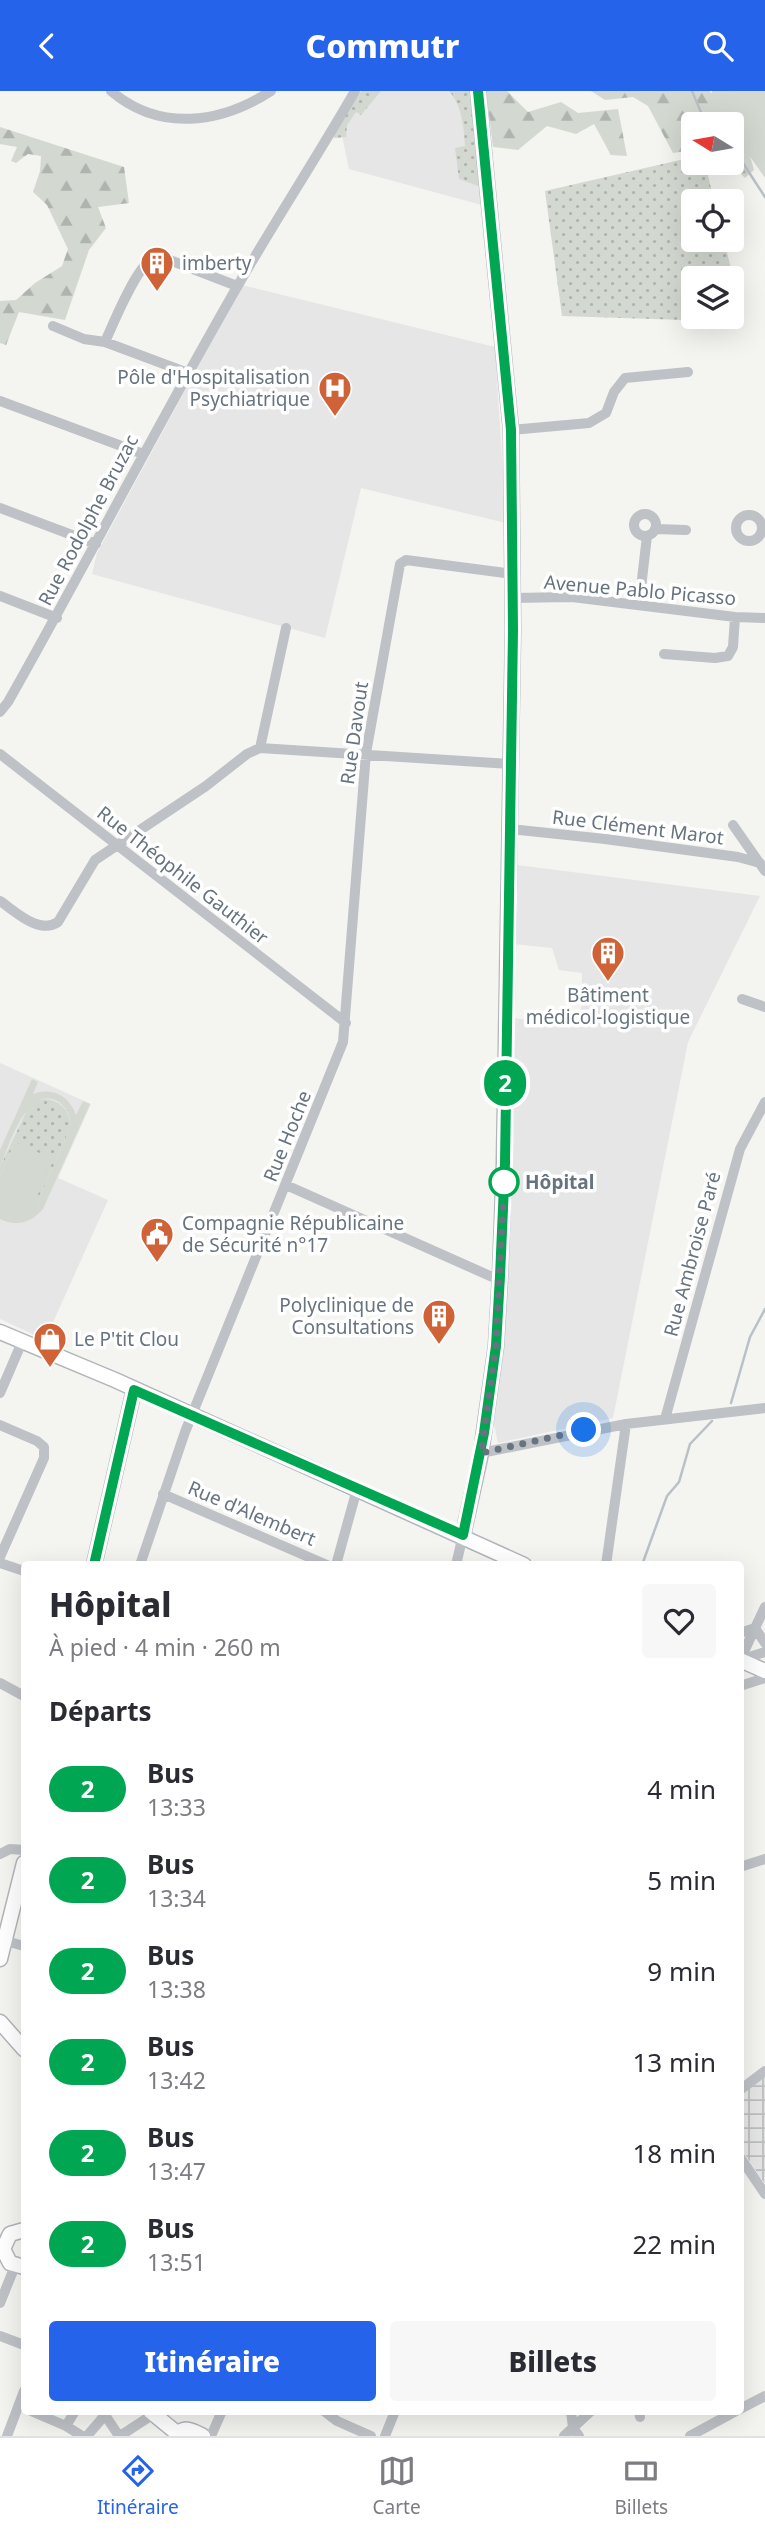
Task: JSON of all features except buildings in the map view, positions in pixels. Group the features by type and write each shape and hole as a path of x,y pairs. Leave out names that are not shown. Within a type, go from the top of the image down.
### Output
{"main road":[{"path":"463,1535 481,1453 496,1346 505,1163 513,574 511,430 478,91"},
{"path":"0,1332 463,1535 516,1561"},
{"path":"94,1561 134,1390"},
{"path":"744,1662 765,1671"},
{"path":"0,1959 21,1876"},
{"path":"0,2022 21,2046"},
{"path":"20,2267 6,2259 2,2243 10,2234 21,2230"},
{"path":"157,2415 180,2433 188,2429 203,2436"}],"street":[{"path":"111,91 125,103 157,117 185,121 237,110 271,91"},
{"name":"Rue Rodolphe Bruzac","path":"0,712 4,699 57,618 143,454 237,286 355,91"},
{"path":"105,342 131,287 150,260 167,259 237,286"},
{"path":"53,326 188,373"},
{"path":"511,430 589,423 606,413 614,392 625,378 688,372"},
{"path":"0,401 143,454"},
{"path":"0,508 96,544"},
{"path":"639,605 651,533 686,530"},
{"name":"Rue Davout","path":"346,1023 366,753 400,564 406,560 513,574"},
{"path":"0,596 57,618"},
{"name":"Avenue Pablo Picasso","path":"512,598 572,597 735,617 765,618"},
{"path":"664,654 715,658 728,656 733,647 735,617"},
{"path":"260,748 286,628"},
{"path":"0,901 35,924 52,925 58,922 95,860 206,786 247,754 260,748 511,764"},
{"name":"Rue Théophile Gauthier","path":"0,754 346,1023"},
{"path":"733,825 763,867"},
{"name":"Rue Clément Marot","path":"510,829 738,857 763,867"},
{"path":"742,999 765,1007"},
{"name":"Rue Hoche","path":"140,1561 192,1416 343,1042 346,1023"},
{"name":"Rue Ambroise Paré","path":"665,1419 740,1149 765,1102"},
{"path":"286,1185 499,1280"},
{"path":"0,1393 22,1342"},
{"path":"481,1453 626,1424 765,1408"},
{"path":"608,1561 626,1424"},
{"path":"0,1425 37,1441 44,1447 44,1458 0,1557"},
{"path":"338,1561 357,1489"},
{"name":"Rue d'Alembert","path":"163,1493 318,1561"},
{"path":"457,1561 463,1535"},
{"path":"0,1563 21,1570"},
{"path":"744,1651 765,1607"},
{"path":"744,1632 755,1628"},
{"path":"755,1628 765,1643"},
{"path":"744,1659 765,1652"},
{"path":"744,1685 765,1678"},
{"path":"0,1683 21,1694"},
{"path":"0,1854 10,1849 21,1850"},
{"path":"744,1866 765,1859"},
{"path":"6,1941 21,1945"},
{"path":"744,2087 765,2071"},
{"path":"744,2163 765,2194"},
{"path":"0,2303 20,2267"},
{"path":"0,2336 21,2344"},
{"path":"744,2406 765,2396"},
{"path":"6,2434 21,2410"},
{"path":"40,2415 82,2436"},
{"path":"66,2426 73,2415"},
{"path":"87,2436 104,2415"},
{"path":"107,2415 120,2436 151,2415"},
{"path":"211,2436 220,2415"},
{"path":"329,2415 371,2436"},
{"path":"385,2436 393,2415"},
{"path":"571,2415 572,2433"},
{"path":"572,2433 588,2415"},
{"path":"690,2436 727,2415"}],"shaded area":[{"path":"361,91 469,91 482,205 349,169 340,126"},
{"name":"Pôle d'Hospitalisation Psychiatrique","path":"242,285 495,347 506,523 361,488 325,638 92,574 97,553"},
{"path":"517,865 760,896 688,1042 613,1418 498,1443 494,1424 509,1252 514,1018 581,1027 582,973 559,970 552,948 514,944"},
{"path":"0,1063 91,1104 58,1178 108,1200 45,1340 0,1319"},
{"path":"765,2077 765,2184 744,2153 744,2092"}],"green space":[{"path":"361,91 381,91 361,115 356,112 347,125 346,137 335,138 331,135"},
{"path":"449,91 472,91 481,187 459,179 455,148 465,146 464,132 460,110"},
{"path":"486,91 507,91 528,112 561,102 578,113 618,109 627,156 611,155 594,124 576,134 547,126 518,150 493,147"},
{"path":"591,91 709,91 727,105 731,112 681,112 681,152 673,153 648,106 633,97 605,100"},
{"path":"712,91 765,91 765,178 744,148 744,112 718,112 712,103"},
{"path":"0,127 124,167 129,203 98,207 106,228 89,250 65,320 19,312 6,345 0,343 0,301 16,300 35,283 62,266 68,249 47,205 33,192 40,171 41,156 28,154 16,163 11,161 17,147 0,144"},
{"path":"744,136 754,170 745,178 742,175"},
{"path":"681,160 681,175 708,175 711,189 681,189 681,252 727,252 730,266 681,266 681,320 562,316 545,191"},
{"path":"32,1079 38,1082 33,1094 59,1094 69,1102 76,1115 83,1101 90,1104 43,1209 33,1218 12,1223 0,1219 0,1176 15,1142 53,1159 31,1211 37,1204 71,1126 68,1112 59,1102 48,1098 38,1101 21,1119 0,1167 0,1150"},
{"path":"45,1099 63,1107 71,1126 37,1204 30,1213 15,1142 0,1176 0,1167 29,1106 35,1101"}],"waterway":[{"path":"692,91 701,112"},
{"path":"744,165 765,197"},
{"path":"731,1403 750,1337 765,1309"},
{"path":"643,1561 667,1496 679,1482 690,1444 712,1421"}],"bus line":[{"name":"2","path":"95,1561 134,1390 463,1535 469,1512 481,1453 496,1346 500,1276 505,1163 513,630 511,430 478,91"}],"place":[{"name":"imberty","path":"157,293"},
{"name":"Pôle d'Hospitalisation Psychiatrique","path":"335,418"},
{"name":"Bâtiment médicol-logistique","path":"608,983"},
{"name":"Hôpital","path":"504,1182"},
{"name":"Compagnie Républicaine de Sécurité n°17","path":"157,1264"},
{"name":"Polyclinique de Consultations","path":"439,1346"},
{"name":"Le P'tit Clou","path":"50,1369"}],"route":[{"path":"504,1182 496,1346 481,1453 584,1430"}]}
